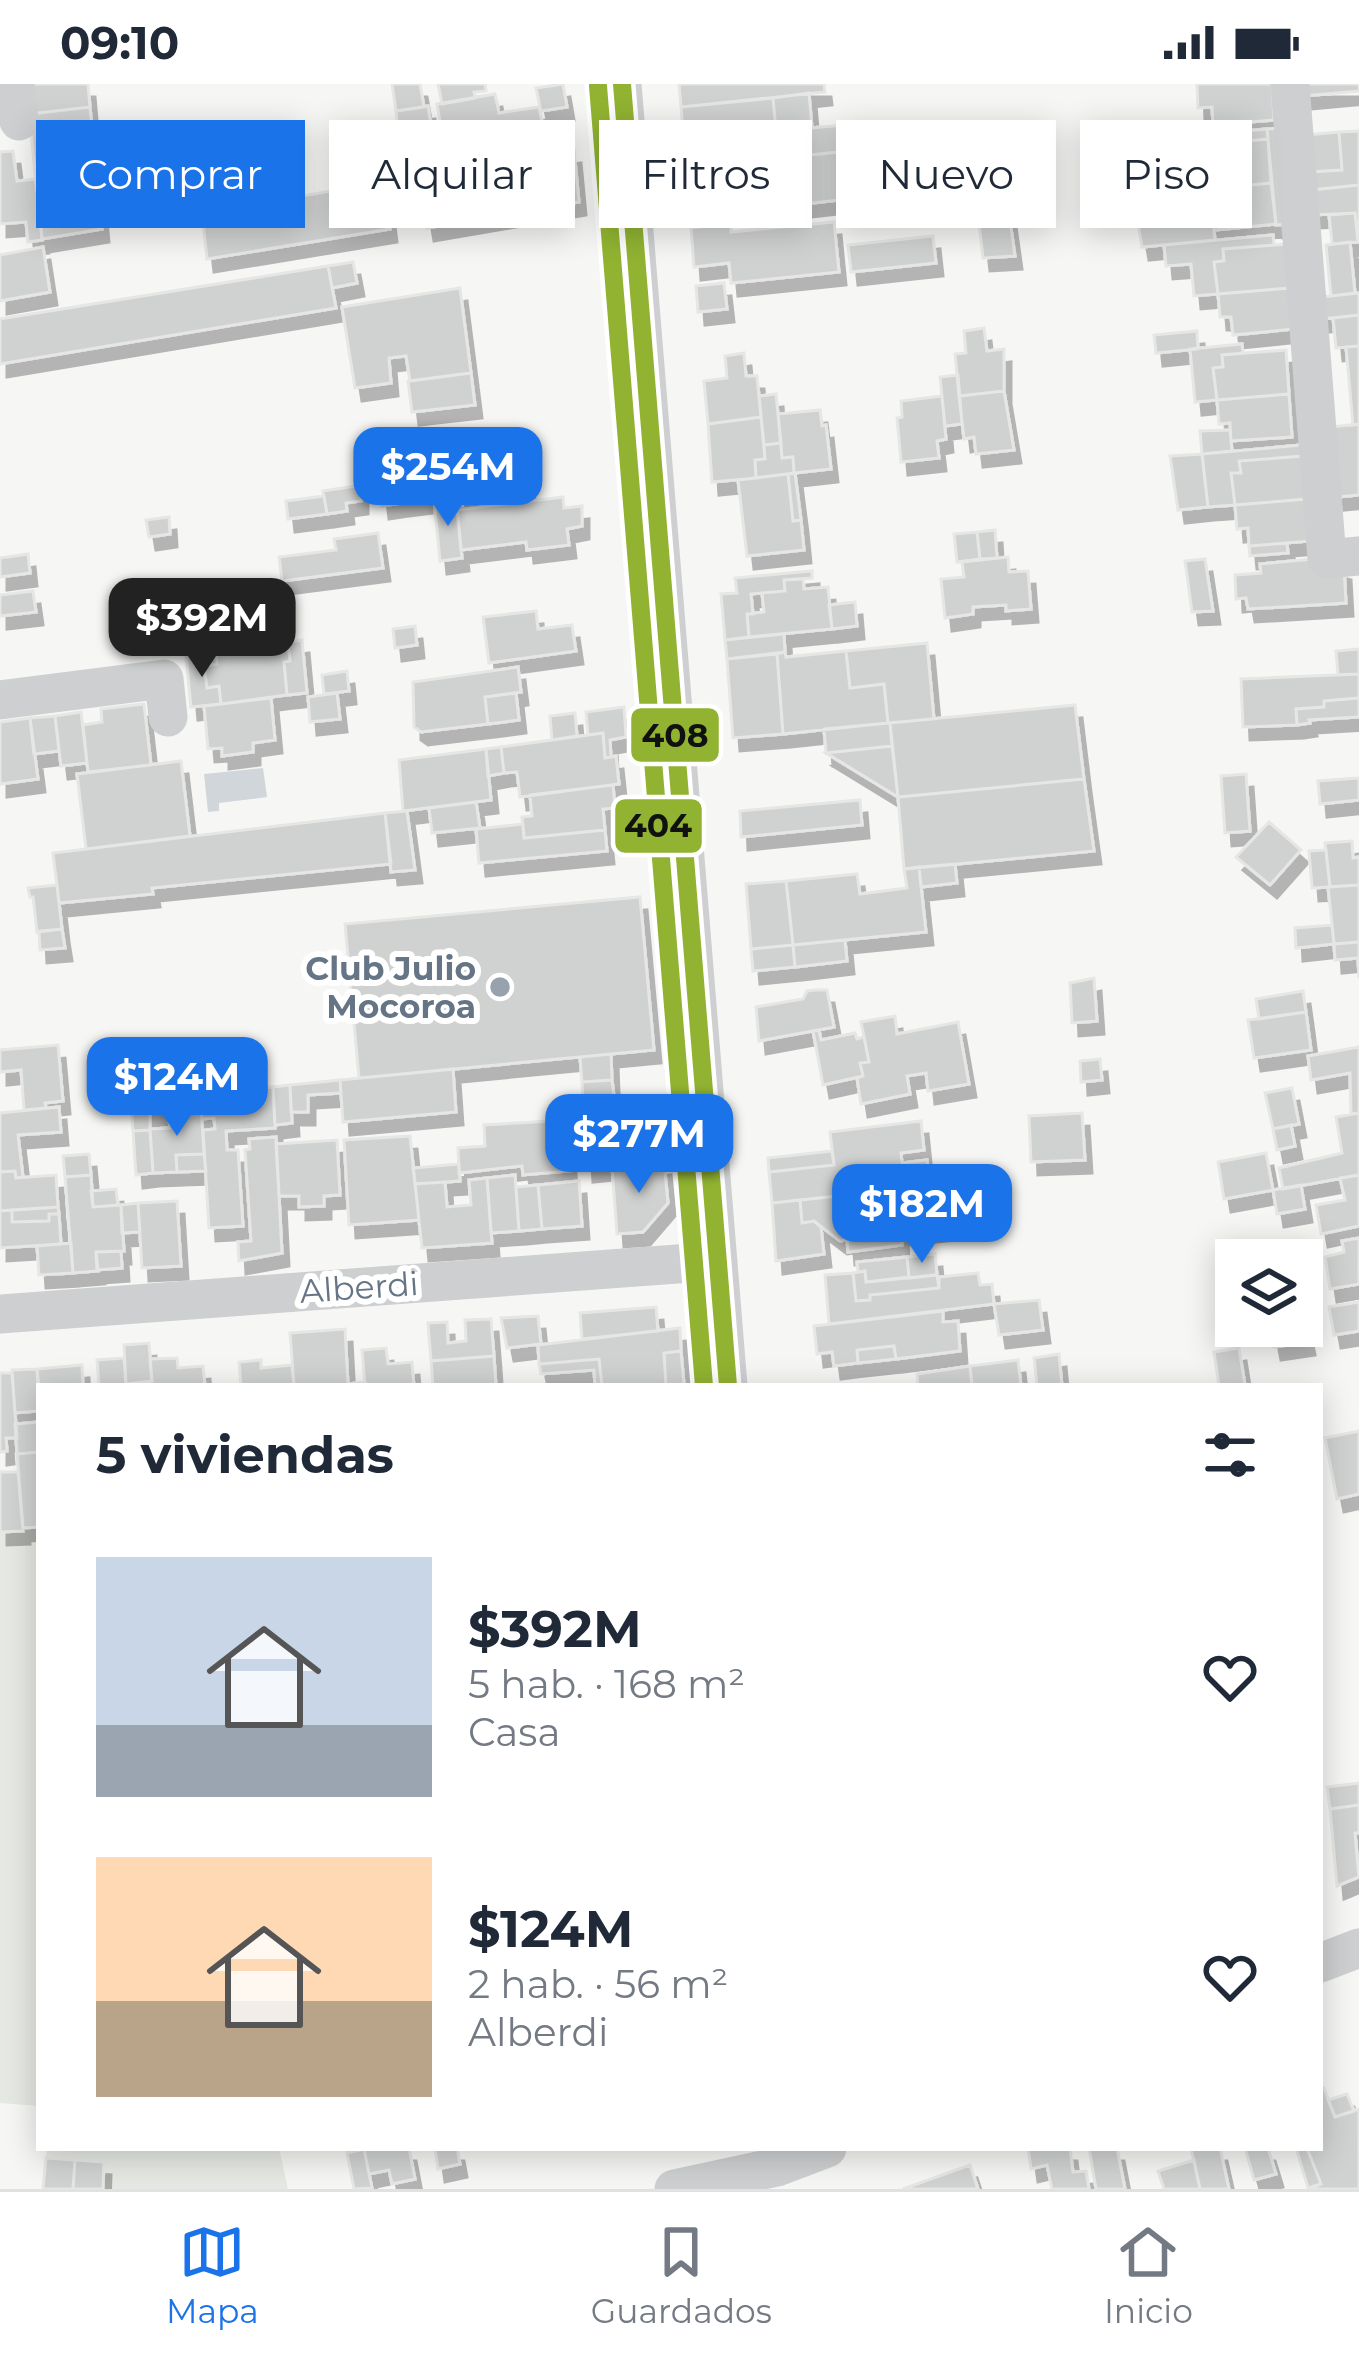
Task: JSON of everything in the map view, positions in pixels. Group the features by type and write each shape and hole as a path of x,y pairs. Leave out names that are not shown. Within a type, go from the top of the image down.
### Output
{"street":[{"path":"622,84 728,1383"},
{"path":"1290,84 1327,559 1359,556"},
{"path":"0,700 164,680 168,717"},
{"name":"Alberdi","path":"0,1314 718,1261"},
{"path":"1323,1962 1359,1948"},
{"path":"674,2189 800,2162"}],"shaded area":[{"path":"263,768 267,797 219,803 219,811 208,812 204,774"},
{"path":"36,1527 36,2106 0,2103 0,1532"},
{"path":"47,2151 280,2151 288,2189 43,2189"}],"building":[{"path":"26,84 88,84 90,107 29,114"},
{"path":"392,84 420,84 424,107 396,111"},
{"path":"438,84 485,84 486,91 442,104"},
{"path":"563,84 567,107 541,111 536,88"},
{"path":"679,84 824,84 825,92 681,107"},
{"path":"1197,84 1272,84 1274,120 1213,120 1212,107 1198,108"},
{"path":"1302,84 1359,84 1359,91 1303,96"},
{"path":"809,93 811,120 775,120 773,98"},
{"path":"495,94 499,113 539,107 542,120 440,120 437,104"},
{"path":"773,98 775,120 682,120 681,107"},
{"path":"428,106 430,120 397,120 396,111"},
{"path":"90,107 91,120 36,120 36,181 29,114"},
{"path":"836,126 836,152 812,155 812,128"},
{"path":"1296,127 1292,224 1276,225 1267,129"},
{"path":"1267,129 1268,139 1252,140 1252,130"},
{"path":"1359,131 1359,185 1311,190 1309,172 1342,170 1339,132"},
{"path":"1339,132 1342,170 1309,172 1306,135"},
{"path":"1268,139 1271,183 1252,185 1252,140"},
{"path":"13,151 17,181 36,179 36,228 41,228 42,240 28,242 26,222 0,224 0,152"},
{"path":"836,152 836,200 812,203 812,155"},
{"path":"1271,183 1276,224 1252,226 1252,185"},
{"path":"1359,185 1358,242 1355,213 1313,215 1311,190"},
{"path":"329,191 329,228 390,229 207,259 204,228 305,228 305,195"},
{"path":"1355,213 1358,242 1332,244 1329,215"},
{"path":"834,222 839,272 731,283 729,263 694,267 691,228 731,228 731,232 812,228 812,224"},
{"path":"41,228 102,228 102,229 42,239"},
{"path":"980,228 1011,228 1015,256 983,258"},
{"path":"1139,228 1214,228 1215,240 1142,247"},
{"path":"1273,235 1274,245 1223,249 1224,261 1214,262 1218,294 1194,296 1191,264 1166,266 1164,245"},
{"path":"933,236 936,263 851,272 848,245"},
{"path":"1350,242 1355,293 1331,296 1326,245"},
{"path":"1287,244 1290,288 1218,294 1214,262 1224,261 1223,249"},
{"path":"43,247 50,292 0,301 0,255"},
{"path":"353,262 357,283 332,288 328,266"},
{"path":"328,266 336,308 0,364 0,319"},
{"path":"724,283 727,309 698,312 696,286"},
{"path":"460,288 471,373 410,381 406,356 389,358 391,383 355,388 342,307"},
{"path":"1290,288 1294,329 1233,335 1231,317 1220,317 1218,294"},
{"path":"1359,293 1359,315 1322,319 1320,297"},
{"path":"1359,315 1359,346 1336,348 1333,318"},
{"path":"984,328 987,351 1004,349 1004,391 959,396 955,354 966,353 964,331"},
{"path":"1197,331 1198,349 1156,353 1154,335"},
{"path":"1242,344 1243,353 1222,355 1223,367 1213,368 1217,400 1195,402 1190,349"},
{"path":"1359,346 1359,424 1353,425 1346,347"},
{"path":"1286,350 1289,394 1217,400 1213,368 1223,367 1222,355"},
{"path":"744,353 746,376 757,376 761,417 708,424 704,381 727,378 725,356"},
{"path":"471,373 475,405 412,412 408,381"},
{"path":"958,375 962,424 945,426 940,377"},
{"path":"1004,391 1014,450 976,454 974,437 964,439 959,396"},
{"path":"776,394 781,443 764,445 759,396"},
{"path":"1289,394 1292,437 1231,441 1230,423 1219,424 1217,400"},
{"path":"942,396 946,439 937,441 939,458 901,462 897,418 902,417 901,401"},
{"path":"820,410 831,469 794,473 793,457 782,458 778,414"},
{"path":"761,417 765,459 755,460 756,478 712,482 708,424"},
{"path":"1359,424 1359,495 1337,497 1331,427"},
{"path":"481,430 483,446 419,454 418,438"},
{"path":"1230,430 1232,451 1202,454 1200,431"},
{"path":"418,438 419,454 397,457 402,503 382,506 375,444"},
{"path":"507,443 508,455 523,453 528,487 459,496 457,480 432,483 434,499 402,503 397,457"},
{"path":"781,443 782,458 793,457 794,473 756,478 755,460 765,459 764,445"},
{"path":"1302,445 1303,456 1239,461 1241,473 1231,473 1235,505 1208,507 1202,454"},
{"path":"1202,454 1208,507 1178,510 1170,456"},
{"path":"1303,456 1307,499 1235,505 1231,473 1241,473 1239,461"},
{"path":"795,473 801,520 793,521 788,474"},
{"path":"788,474 793,521 801,520 804,550 747,556 738,480"},
{"path":"361,485 361,501 346,503 347,511 327,514 323,491"},
{"path":"324,496 327,514 288,519 286,501"},
{"path":"456,496 462,558 440,561 434,499"},
{"path":"563,497 564,508 582,506 582,526 567,529 569,545 527,550 526,542 461,550 457,510"},
{"path":"1307,499 1311,541 1249,546 1248,528 1237,529 1235,505"},
{"path":"169,517 170,534 149,537 146,520"},
{"path":"995,530 997,558 980,559 977,532"},
{"path":"977,532 980,559 957,562 954,534"},
{"path":"378,533 383,568 282,581 279,557 336,550 334,539"},
{"path":"1287,543 1288,553 1250,556 1249,546"},
{"path":"28,554 30,573 0,577 0,558"},
{"path":"1008,557 1009,572 1028,571 1031,609 973,607 973,614 945,618 941,579 964,577 962,562"},
{"path":"1205,559 1213,611 1192,612 1185,561"},
{"path":"1313,559 1344,567 1346,603 1248,609 1246,598 1236,599 1235,575 1261,573 1260,564"},
{"path":"812,571 812,578 784,580 785,591 751,594 749,637 725,640 721,594 737,593 735,578"},
{"path":"803,579 804,589 828,587 832,629 749,637 747,614 764,612 762,593 785,591 784,580"},
{"path":"33,591 36,612 0,616 0,595"},
{"path":"855,602 857,626 832,629 829,605"},
{"path":"536,611 538,629 572,625 576,651 489,663 483,617"},
{"path":"415,626 417,645 395,648 393,629"},
{"path":"784,634 785,652 727,659 725,640"},
{"path":"302,640 307,693 287,695 284,662 290,661 288,642"},
{"path":"288,642 290,661 284,662 287,695 221,704 219,686 207,688 204,666 217,664 216,651"},
{"path":"927,643 934,719 888,723 884,684 850,688 846,651"},
{"path":"1359,649 1359,674 1338,675 1336,651"},
{"path":"216,651 217,664 204,666 207,688 219,686 221,704 191,707 186,655"},
{"path":"846,651 850,688 884,684 888,723 783,734 777,654"},
{"path":"777,654 783,734 733,738 727,659"},
{"path":"518,667 521,692 485,697 488,724 421,732 414,727 413,682"},
{"path":"347,671 349,691 324,694 322,675"},
{"path":"1359,674 1359,698 1296,709 1297,725 1243,727 1241,679"},
{"path":"337,693 340,719 310,722 308,697"},
{"path":"516,693 519,720 488,724 485,697"},
{"path":"271,698 275,740 253,743 253,752 222,756 222,748 208,749 204,706"},
{"path":"1359,698 1359,717 1297,725 1296,709"},
{"path":"144,704 151,765 88,772 83,725 102,722 101,709"},
{"path":"1075,705 1084,779 898,797 890,723"},
{"path":"624,707 626,737 610,740 611,757 605,758 603,733 588,735 586,712"},
{"path":"81,712 87,763 61,766 55,716"},
{"path":"575,713 577,736 552,740 550,716"},
{"path":"55,716 59,751 34,754 30,718"},
{"path":"30,718 38,779 0,784 0,722"},
{"path":"890,723 892,746 826,753 824,729"},
{"path":"603,733 605,758 616,756 619,784 520,797 517,772 504,773 501,747"},
{"path":"892,746 898,797 826,753"},
{"path":"501,747 504,773 488,776 486,749"},
{"path":"486,749 491,800 403,811 399,760"},
{"path":"181,761 190,836 86,849 77,774"},
{"path":"1246,774 1250,831 1225,833 1221,776"},
{"path":"1359,778 1359,800 1320,804 1318,781"},
{"path":"1084,779 1094,851 904,869 898,797"},
{"path":"613,785 615,808 603,809 605,830 524,838 522,817 532,816 530,795"},
{"path":"860,800 862,825 741,837 740,811"},
{"path":"476,802 480,828 432,833 429,808"},
{"path":"407,811 415,870 391,872 385,813"},
{"path":"385,813 391,864 152,888 153,894 59,903 53,853"},
{"path":"1269,822 1301,850 1270,885 1236,857"},
{"path":"523,824 524,838 605,830 607,851 479,863 476,829"},
{"path":"1352,841 1353,858 1359,857 1359,885 1330,887 1325,843"},
{"path":"1326,850 1330,887 1312,888 1309,851"},
{"path":"955,864 957,883 921,887 919,867"},
{"path":"919,867 926,932 793,945 786,881 857,874 860,894 907,888 904,869"},
{"path":"786,881 793,945 751,949 746,884"},
{"path":"57,885 62,929 37,932 28,888"},
{"path":"1359,885 1359,942 1334,944 1328,887"},
{"name":"Club Julio Mocoroa","path":"640,897 654,1050 359,1078 345,924"},
{"path":"1332,925 1334,944 1296,948 1295,928"},
{"path":"62,929 65,948 40,950 39,931"},
{"path":"845,940 847,961 795,967 793,945"},
{"path":"1359,942 1359,978 1358,958 1335,960 1334,944"},
{"path":"793,945 795,967 753,971 751,949"},
{"path":"1094,978 1097,1021 1072,1023 1070,983"},
{"path":"827,990 834,1027 759,1041 756,1007 803,999 807,991"},
{"path":"1303,991 1306,1012 1259,1019 1256,999"},
{"path":"1306,1012 1311,1050 1254,1058 1248,1020"},
{"path":"895,1016 897,1034 958,1022 969,1084 928,1091 926,1073 907,1076 910,1094 861,1104 857,1078 863,1076 860,1063 869,1062 861,1022"},
{"path":"819,1030 821,1040 855,1033 857,1039 864,1037 869,1062 860,1063 863,1076 823,1085 813,1031"},
{"path":"58,1045 63,1101 24,1110 21,1070 0,1072 0,1050"},
{"path":"1359,1047 1359,1113 1351,1114 1350,1073 1311,1080 1308,1056"},
{"path":"611,1054 612,1080 582,1082 580,1057"},
{"path":"1100,1059 1102,1080 1081,1082 1080,1061"},
{"path":"453,1069 456,1112 343,1122 340,1080"},
{"path":"340,1080 341,1093 308,1095 308,1112 291,1112 290,1085"},
{"path":"612,1080 615,1104 583,1107 582,1082"},
{"path":"290,1085 292,1123 275,1125 273,1087"},
{"path":"273,1087 275,1128 226,1131 227,1150 238,1150 243,1226 209,1228 203,1130 215,1129 214,1118 202,1119 200,1094"},
{"path":"1292,1088 1299,1124 1273,1129 1265,1093"},
{"path":"200,1094 201,1107 150,1113 150,1130 133,1131 131,1101"},
{"path":"615,1104 619,1166 586,1169 585,1152 568,1153 570,1171 523,1175 522,1166 459,1173 458,1148 485,1146 484,1125 584,1119 583,1107"},
{"path":"59,1107 61,1132 18,1135 23,1177 16,1178 15,1171 0,1172 0,1113"},
{"path":"201,1107 204,1154 176,1155 177,1172 153,1173 150,1129 170,1128 168,1110"},
{"path":"1082,1113 1085,1160 1031,1162 1029,1116"},
{"path":"1359,1113 1359,1175 1283,1189 1279,1168 1342,1153 1336,1117"},
{"path":"921,1121 924,1150 901,1153 902,1163 927,1160 929,1174 921,1175 923,1187 772,1203 769,1172 834,1165 830,1132"},
{"path":"1291,1125 1295,1146 1277,1150 1273,1129"},
{"path":"150,1130 153,1173 136,1175 133,1131"},
{"path":"410,1136 419,1220 349,1225 344,1140"},
{"path":"276,1137 282,1253 239,1261 238,1242 251,1241 245,1150 250,1149 249,1139"},
{"path":"337,1140 340,1195 324,1196 324,1206 299,1207 299,1196 279,1196 276,1144"},
{"path":"832,1151 834,1165 769,1172 768,1158"},
{"path":"1266,1153 1273,1190 1224,1199 1218,1162"},
{"path":"89,1154 91,1175 65,1177 63,1156"},
{"path":"204,1154 206,1171 177,1172 176,1155"},
{"path":"664,1162 668,1203 643,1232 617,1234 612,1167"},
{"path":"459,1164 460,1181 415,1184 413,1168"},
{"path":"15,1171 16,1178 56,1175 58,1207 0,1211 0,1172"},
{"path":"91,1175 93,1207 121,1205 124,1251 96,1252 98,1271 73,1273 65,1177"},
{"path":"515,1175 519,1231 491,1233 487,1178"},
{"path":"1359,1175 1359,1226 1321,1234 1316,1205 1345,1200 1340,1178"},
{"path":"487,1178 492,1243 422,1248 415,1184 445,1182 447,1207 471,1205 469,1180"},
{"path":"579,1181 582,1226 542,1229 538,1185"},
{"path":"538,1185 542,1229 519,1231 516,1187"},
{"path":"936,1185 940,1228 901,1232 902,1245 848,1252 847,1240 840,1241 814,1221 802,1223 800,1200"},
{"path":"1301,1185 1305,1209 1277,1214 1273,1190"},
{"path":"116,1189 118,1205 93,1207 91,1191"},
{"path":"800,1200 802,1223 814,1221 821,1227 824,1254 776,1261 772,1203"},
{"path":"177,1201 181,1266 142,1268 138,1203"},
{"path":"138,1203 140,1232 122,1233 121,1205"},
{"path":"58,1207 59,1214 49,1214 49,1221 12,1222 12,1210"},
{"path":"12,1210 12,1222 49,1221 49,1214 59,1214 61,1244 0,1248 0,1211"},
{"path":"1359,1238 1359,1284 1330,1289 1325,1257 1344,1252 1342,1241"},
{"path":"71,1243 73,1273 39,1275 37,1246"},
{"path":"121,1251 122,1268 97,1270 96,1252"},
{"path":"935,1254 937,1275 909,1278 907,1257"},
{"path":"907,1257 909,1277 866,1282 865,1271 858,1272 857,1262"},
{"path":"865,1271 866,1282 937,1275 939,1288 870,1295 870,1300 856,1301 853,1273"},
{"path":"853,1273 856,1301 870,1300 870,1295 939,1288 939,1277 978,1273 980,1285 992,1284 994,1304 829,1324 825,1275"},
{"path":"1039,1300 1043,1330 999,1335 994,1304"},
{"path":"1359,1302 1359,1331 1334,1335 1329,1307"},
{"path":"656,1307 658,1331 582,1339 580,1313"},
{"path":"943,1311 943,1322 958,1321 960,1351 896,1359 894,1346 857,1350 858,1363 834,1366 832,1352 817,1354 814,1326"},
{"path":"538,1316 541,1344 507,1348 501,1318"},
{"path":"491,1319 494,1356 431,1361 428,1323 447,1322 448,1343 466,1341 465,1320"},
{"path":"680,1328 681,1351 664,1353 666,1383 602,1383 599,1359 539,1364 538,1345"},
{"path":"345,1329 348,1383 294,1383 290,1333"},
{"path":"149,1343 152,1381 126,1383 124,1345"},
{"path":"894,1346 896,1359 858,1363 857,1350"},
{"path":"386,1348 388,1364 412,1362 414,1383 365,1383 362,1350"},
{"path":"1239,1348 1245,1383 1219,1383 1214,1352"},
{"path":"681,1351 684,1383 666,1383 664,1353"},
{"path":"1059,1354 1062,1383 1037,1383 1034,1358"},
{"path":"494,1356 496,1383 433,1383 431,1361"},
{"path":"124,1358 126,1383 99,1383 97,1360"},
{"path":"177,1358 178,1368 203,1366 205,1383 152,1383 150,1359"},
{"path":"599,1359 602,1383 595,1383 594,1370 541,1374 539,1364"},
{"path":"261,1360 261,1368 292,1365 294,1383 241,1383 239,1362"},
{"path":"1018,1360 1021,1383 972,1383 970,1366"},
{"path":"82,1365 83,1383 38,1383 37,1369"},
{"path":"970,1366 972,1383 918,1383 917,1374"},
{"path":"37,1369 36,1411 15,1413 12,1370"},
{"path":"0,1373 12,1373 17,1438 6,1438 7,1451 0,1452"},
{"path":"36,1422 36,1452 17,1454 15,1424"},
{"path":"1359,1431 1359,1494 1337,1499 1325,1438"},
{"path":"36,1452 36,1527 23,1528 17,1454"},
{"path":"0,1472 18,1472 23,1531 0,1532"},
{"path":"1359,1783 1359,1805 1330,1809 1327,1787"},
{"path":"1359,1805 1359,1833 1355,1833 1359,1877 1337,1886 1330,1809"},
{"path":"1323,2088 1335,2117 1359,2109 1359,2189 1309,2189 1321,2184 1308,2151 1323,2151"},
{"path":"1347,2094 1354,2111 1335,2117 1328,2100"},
{"path":"364,2151 410,2151 415,2179 392,2184 389,2170 369,2174"},
{"path":"364,2151 372,2188 354,2189 347,2153"},
{"path":"435,2151 458,2151 460,2164 438,2169"},
{"path":"1028,2151 1070,2151 1073,2172 1086,2171 1089,2189 1052,2189 1047,2165 1031,2169"},
{"path":"1090,2151 1118,2151 1125,2189 1096,2189"},
{"path":"1192,2151 1221,2151 1229,2189 1200,2189"},
{"path":"1246,2151 1269,2151 1276,2174 1254,2180"},
{"path":"1297,2151 1308,2151 1321,2184 1308,2188"},
{"path":"46,2158 75,2160 73,2189 43,2189"},
{"path":"75,2160 104,2162 103,2189 73,2189"},
{"path":"1194,2160 1200,2189 1164,2189 1158,2171"},
{"path":"970,2165 978,2189 903,2189"}],"transit line":[{"name":"408","path":"622,84 728,1383"},
{"name":"404","path":"598,86 704,1383"}],"place":[{"name":"Club Julio Mocoroa","path":"500,987"}]}
